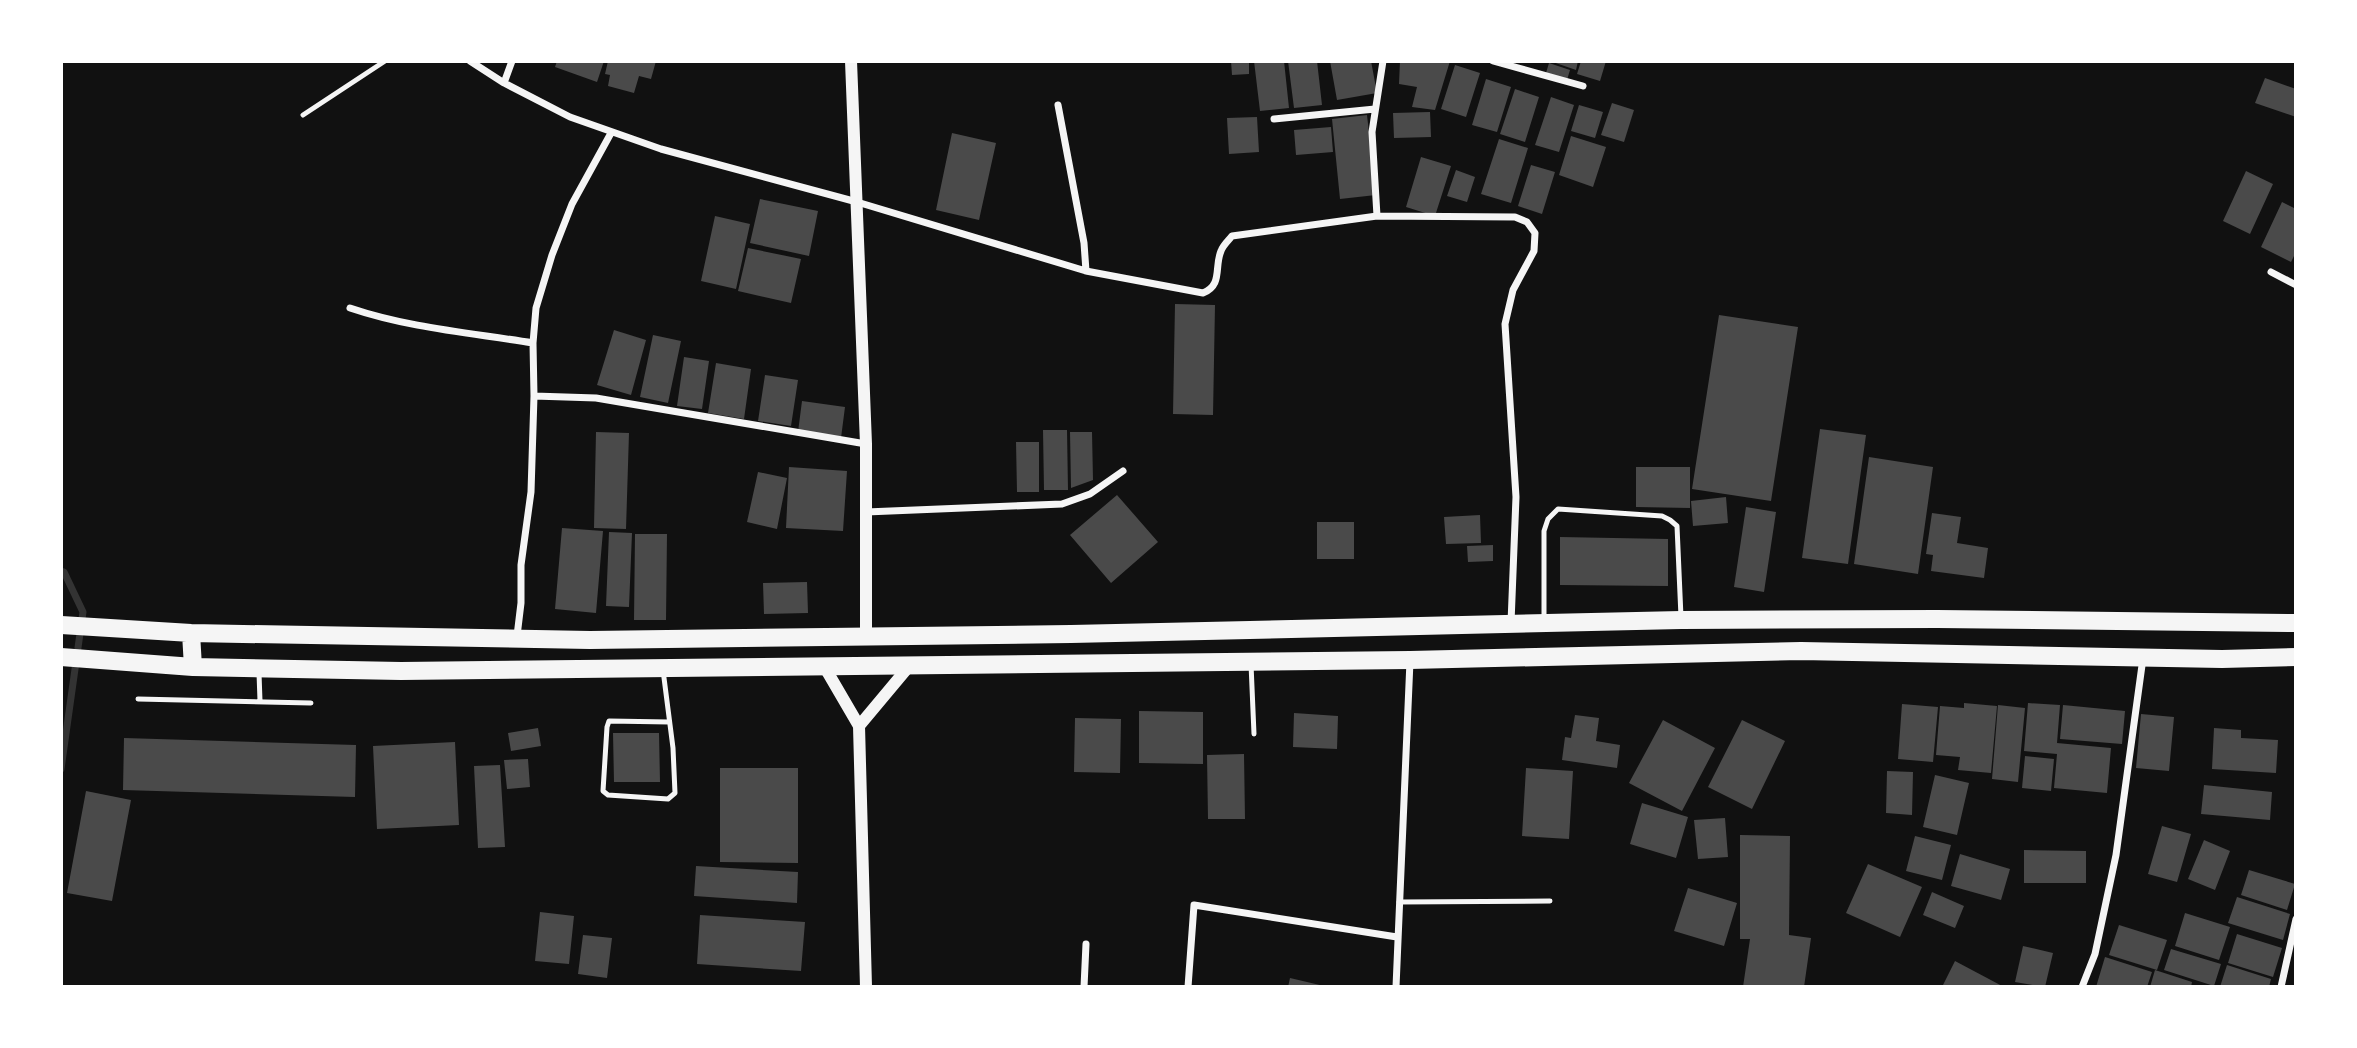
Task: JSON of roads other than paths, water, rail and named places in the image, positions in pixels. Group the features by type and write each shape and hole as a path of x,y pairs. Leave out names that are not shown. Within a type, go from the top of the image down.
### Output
{"main road":[{"path":"1937,619 1927,626 1923,636 1927,647 1937,653"},
{"path":"61,625 191,632 516,640 1071,634 1681,620 1937,619 2296,623"},
{"path":"1895,652 1908,647 1913,636 1910,626 1896,620"},
{"path":"191,632 193,667"},
{"path":"61,657 259,670 401,671 1410,660 1801,651 2296,657"}],"street":[{"path":"470,61 504,83 570,117 661,149 857,202 1086,271 1203,293 1217,283 1220,253 1232,236 1377,216 1516,217 1527,222 1535,233 1534,251 1513,290 1505,324 1516,498 1511,623"},
{"path":"504,83 512,61"},
{"path":"851,61 866,444 866,635"},
{"path":"1377,216 1372,132 1383,61"},
{"path":"1493,61 1583,86"},
{"path":"1058,105 1084,243 1086,271"},
{"path":"1274,119 1375,109"},
{"path":"516,640 521,603 521,565 531,492 536,309 552,255 572,204 611,133"},
{"path":"2271,272 2296,285"},
{"path":"350,308 414,325 533,344"},
{"path":"534,396 596,398 866,444"},
{"path":"866,512 1062,504 1090,494 1123,471"},
{"path":"2082,987 2095,954 2116,855 2144,657"},
{"path":"1396,987 1396,937 1410,660"},
{"path":"859,726 910,665"},
{"path":"824,666 859,726 866,987"},
{"path":"1188,987 1194,905 1396,937"},
{"path":"2281,987 2296,919"},
{"path":"1084,987 1086,944"}],"lane":[{"path":"303,115 385,61"},
{"path":"1544,623 1544,531 1548,519 1558,509 1662,516 1671,520 1677,526 1681,620"},
{"path":"1251,662 1254,734"},
{"path":"663,667 669,722 674,772 675,793 668,799 608,795 603,790 609,721 669,722"},
{"path":"259,670 260,701"},
{"path":"138,699 311,703"},
{"path":"1399,902 1550,901"}],"waterway":[{"path":"61,571 64,572 83,612 61,769"}]}
